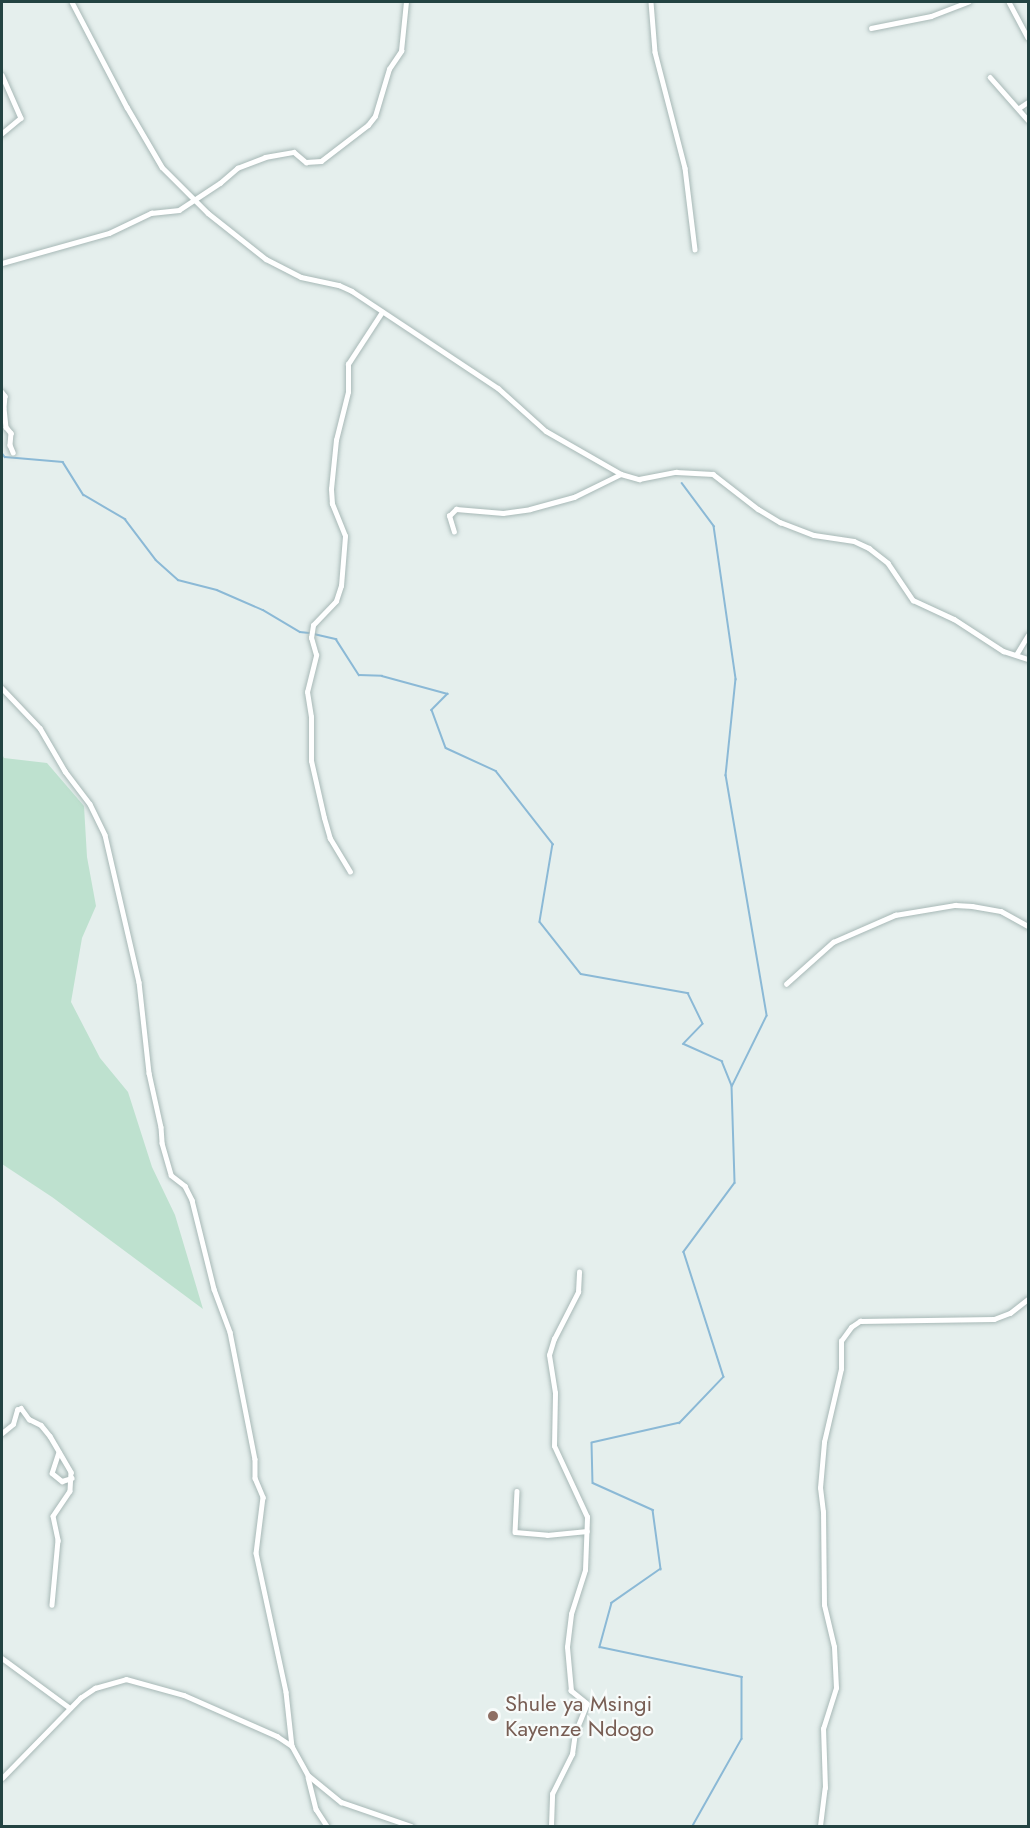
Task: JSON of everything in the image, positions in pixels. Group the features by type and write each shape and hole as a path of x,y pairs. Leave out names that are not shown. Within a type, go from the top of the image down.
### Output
{"street":[{"path":"72,2 162,167 195,200 276,265 301,277 345,287 498,388 546,431 621,474 639,479 671,472 713,474 758,509 780,522 814,535 854,541 869,548 888,563 914,600 954,620 1003,651 1029,659"},
{"path":"2,262 109,233 135,219 164,210 179,210 237,168 265,157 294,152 306,162 321,161 372,121 389,69 402,47 406,2"},
{"path":"651,2 655,52 686,168 695,249"},
{"path":"871,28 931,16 968,2"},
{"path":"1010,2 1029,37"},
{"path":"2,75 21,118 2,134"},
{"path":"990,77 1029,120"},
{"path":"1019,108 1029,102"},
{"path":"350,872 330,839 324,818 311,761 311,717 307,692 316,655 311,638 313,625 336,602 341,586 345,536 332,504 331,489 336,440 348,392 348,364 382,312"},
{"path":"2,392 5,396 6,427 11,433 10,445 13,452"},
{"path":"454,532 449,516 456,509 503,513 530,509 566,500 621,474"},
{"path":"1017,655 1029,634"},
{"path":"2,688 40,728 65,771 90,804 105,835 139,982 149,1073 161,1127 162,1143 171,1175 185,1186 192,1200 214,1289 231,1332 255,1459 255,1478 263,1497 256,1552 287,1698 292,1746 308,1775 315,1809 327,1827"},
{"path":"786,984 833,942 895,915 954,905 972,906 1001,911 1029,926"},
{"path":"551,1827 552,1794 572,1754 575,1733 587,1704 571,1691 567,1647 571,1614 585,1570 587,1531 585,1509 573,1489 554,1446 555,1393 549,1356 554,1339 578,1292 579,1272"},
{"path":"820,1827 825,1788 824,1726 836,1688 834,1647 824,1605 823,1512 819,1488 824,1442 841,1369 840,1341 851,1327 860,1321 994,1319 1010,1313 1029,1299"},
{"path":"2,1433 14,1424 17,1410 21,1408 29,1419 41,1425 69,1466 72,1478 70,1491 53,1516 58,1540 52,1605"},
{"path":"59,1452 52,1473 62,1481 72,1478"},
{"path":"517,1491 515,1532 547,1535 587,1531"},
{"path":"2,1658 70,1708"},
{"path":"2,1778 70,1708 95,1688 128,1679 184,1695 277,1736 292,1746"},
{"path":"308,1775 341,1802 411,1827"}],"green space":[{"path":"2,754 4,758 47,763 84,806 87,857 96,906 82,938 71,1002 100,1058 128,1092 152,1167 175,1215 203,1309 52,1197 2,1164"}],"waterway":[{"path":"2,453 5,457 63,462 84,495 125,519 156,560 178,580 217,590 263,610 300,632 309,633"},
{"path":"682,483 714,526 736,679 726,775 767,1016 733,1085"},
{"path":"314,634 336,639 359,675 382,676 448,694 432,710 446,748 496,771 553,844 540,922 581,974 688,993 703,1024 684,1044 722,1061 732,1086 735,1183 684,1252 724,1377 680,1423 592,1443 593,1483 653,1510 661,1569 612,1603 600,1647 742,1677 742,1739 693,1826"}],"place":[{"name":"Shule ya Msingi Kayenze Ndogo","path":"493,1716"}]}
